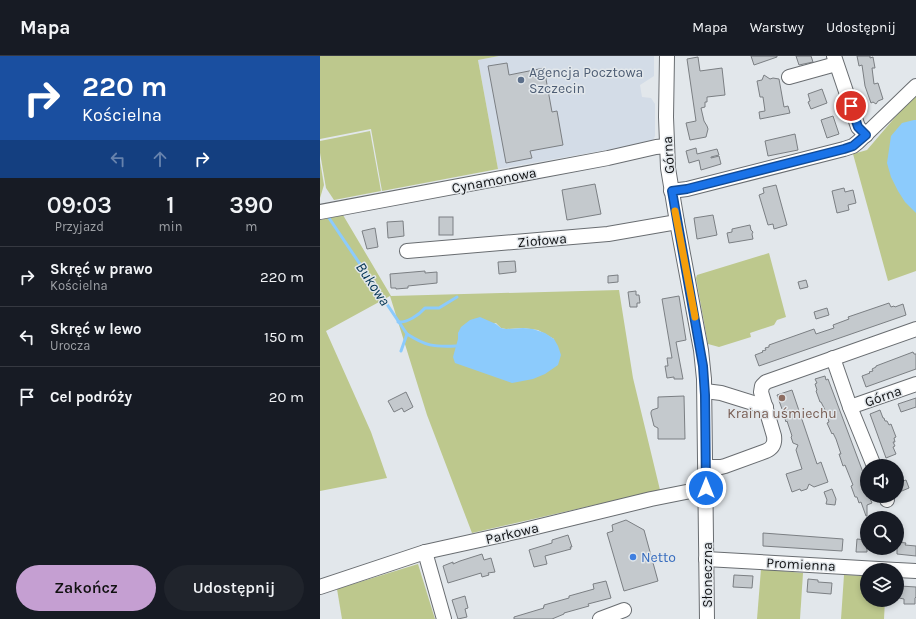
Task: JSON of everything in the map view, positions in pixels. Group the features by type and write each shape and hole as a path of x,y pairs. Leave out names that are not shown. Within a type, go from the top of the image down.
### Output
{"street":[{"name":"Górna","path":"667,56 666,95 668,168 676,222 702,355 705,390 706,532"},
{"path":"789,77 835,60 858,127 866,135"},
{"path":"672,191 687,189 853,146 916,86"},
{"name":"Cynamonowa","path":"320,212 667,146"},
{"name":"Ziołowa","path":"407,251 608,234 676,222"},
{"path":"706,467 725,466 772,448 775,442 774,436 761,390 766,382 916,329"},
{"name":"Górna","path":"833,358 850,407 871,459"},
{"name":"Górna","path":"850,407 916,384"},
{"path":"705,390 721,392 766,407"},
{"name":"Parkowa","path":"320,587 425,552 520,531 658,497 706,488"},
{"name":"Słoneczna","path":"706,532 707,619"},
{"path":"425,552 444,619"},
{"name":"Promienna","path":"706,559 860,568"},
{"name":"Promienna","path":"904,570 916,571"},
{"path":"600,619 624,610"}],"shaded area":[{"path":"499,56 654,56 654,76 640,85 642,97 651,98 655,104 655,136 652,142 498,169 478,60"}],"green space":[{"path":"320,56 499,56 478,60 498,169 382,191 371,129 320,139"},
{"path":"916,94 916,271 888,281 853,154 867,150"},
{"path":"370,131 381,191 334,200 326,188 320,153 320,141"},
{"path":"320,161 324,185 320,198"},
{"path":"343,215 391,296 619,290 633,378 660,490 472,533 427,415 390,296 326,331 371,432 387,478 320,491 320,220","holes":["496,323 501,328 538,330 554,339 458,339 458,333"]},
{"path":"769,253 786,317 777,320 774,325 750,333 751,337 719,347 708,344 696,278 697,275"},
{"path":"418,564 435,619 342,619 337,589"},
{"path":"761,569 803,573 800,619 757,619"},
{"path":"844,575 860,576 860,607 885,607 884,619 841,619"}],"water":[{"path":"916,120 916,213 905,202 898,191 891,177 887,163 891,136 902,123"},
{"path":"480,317 496,324 501,328 533,329 545,333 554,339 558,346 561,355 558,365 545,374 533,379 512,383 455,363 453,357 458,339 458,333 461,327 470,320"}],"building":[{"path":"751,56 777,56 777,57 754,65"},
{"path":"796,56 811,56 813,62 799,65"},
{"path":"857,56 873,57 875,68 872,68 874,84 878,83 883,99 878,101 876,104 873,102 871,103 865,86 862,65 859,66"},
{"path":"698,57 700,71 722,68 725,95 707,97 705,107 701,108 704,121 708,129 706,137 690,140 686,123 696,121 687,59"},
{"path":"507,63 509,75 544,68 552,112 557,111 563,145 530,151 532,158 506,163 488,66"},
{"path":"764,75 770,79 779,79 784,107 788,106 790,113 760,119 759,112 765,111 763,97 760,97 757,81 762,80"},
{"path":"822,89 827,103 811,109 808,102 810,101 808,94"},
{"path":"833,116 839,134 827,138 821,120"},
{"path":"795,134 798,150 768,156 765,141"},
{"path":"696,148 697,154 717,149 719,155 711,158 719,156 721,164 701,170 699,160 689,163 686,151"},
{"path":"595,184 601,214 567,220 562,190"},
{"path":"776,185 787,225 774,229 773,224 768,225 759,195 764,193 763,188"},
{"path":"844,188 845,192 853,190 856,203 848,205 849,210 837,213 832,191"},
{"path":"713,215 717,235 697,239 694,218"},
{"path":"439,217 453,217 453,235 439,235"},
{"path":"403,221 404,236 388,238 387,222"},
{"path":"750,225 753,232 753,239 729,243 727,233 732,232 732,229"},
{"path":"375,228 378,247 367,249 362,231"},
{"path":"515,261 516,272 499,274 498,262"},
{"path":"425,271 425,273 437,272 437,283 408,286 408,288 391,288 390,274"},
{"path":"618,275 618,282 608,283 608,276"},
{"path":"806,280 808,287 800,289 798,282"},
{"path":"636,291 636,295 639,295 640,303 637,303 637,307 630,307 628,292"},
{"path":"679,296 686,340 676,342 683,379 674,379 674,377 667,378 665,366 668,366 667,358 672,358 662,299"},
{"path":"889,303 891,307 903,304 906,315 759,366 755,355 766,350 765,348 769,347 769,345 814,329 816,334 834,328 833,325 849,319 848,317"},
{"path":"827,308 829,315 816,319 814,312"},
{"path":"913,352 916,354 916,369 866,387 862,376 873,371 872,369 876,366"},
{"path":"825,376 826,380 828,379 860,464 859,503 857,497 855,497 851,486 853,485 845,465 843,466 836,439 827,423 829,422 825,410 816,391 815,384 817,383 815,379"},
{"path":"792,390 817,464 821,462 828,482 814,487 809,484 807,489 801,491 800,489 792,492 786,474 802,469 796,450 798,445 793,443 787,421 786,422 784,416 786,411 782,409 777,395"},
{"path":"406,392 413,407 404,412 402,408 394,412 388,401"},
{"path":"684,396 685,439 658,439 658,428 654,426 651,412 652,410 658,408 658,397"},
{"path":"916,398 916,407 901,412 898,404"},
{"path":"880,410 885,421 887,421 889,425 891,424 896,437 894,438 895,442 893,442 895,446 893,447 896,454 886,458 870,414"},
{"path":"906,480 909,488 904,490 904,481"},
{"path":"832,489 836,499 835,505 826,504 827,500 824,492"},
{"path":"861,503 872,503 867,505 867,511 864,511"},
{"name":"Netto","path":"626,520 644,530 658,581 624,591 607,533 613,531 612,525"},
{"path":"763,533 843,539 842,551 763,546"},
{"path":"568,535 572,547 570,547 571,549 545,556 547,564 534,567 529,550 552,543 552,540"},
{"path":"857,539 860,539 860,552 856,552"},
{"path":"904,543 906,543 905,545 916,546 916,556 904,555"},
{"path":"482,554 484,560 491,558 495,572 488,573 489,575 482,577 481,573 448,583 443,566"},
{"path":"734,575 753,576 752,588 733,587"},
{"path":"808,579 818,580 818,582 832,583 831,594 807,592"},
{"path":"606,581 611,598 588,604 589,606 564,613 552,619 514,619 514,617 544,608 544,605 594,589 593,584"},
{"path":"904,586 916,587 915,604 904,604"},
{"path":"465,596 468,608 465,609 467,617 458,619 452,600"}],"waterway":[{"name":"Bukowa","path":"329,218 407,334 401,351"},
{"path":"398,322 413,318 425,308 439,308 457,297"},
{"path":"407,334 430,345 456,346"}],"slow traffic":[{"path":"675,211 695,317"}],"place":[{"name":"Agencja Pocztowa Szczecin","path":"521,80"},
{"name":"Kraina uśmiechu","path":"782,398"},
{"name":"Netto","path":"633,557"}],"route":[{"path":"706,488 705,395 703,366 676,222 672,191 687,189 853,146 866,135 858,127 851,106"}]}
